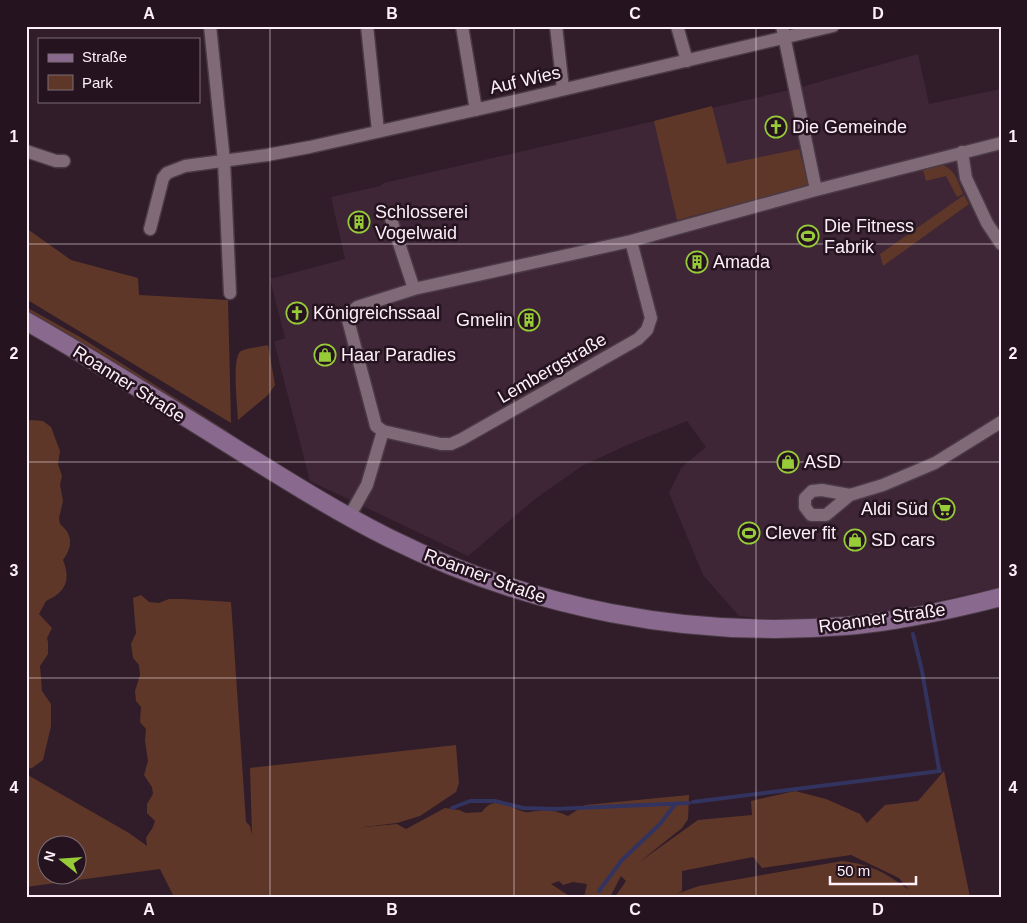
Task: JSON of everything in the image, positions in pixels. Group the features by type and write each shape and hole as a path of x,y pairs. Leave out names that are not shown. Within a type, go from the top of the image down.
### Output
{"street":[{"path":"210,26 224,161 230,293"},
{"path":"367,26 378,131"},
{"path":"462,26 476,110"},
{"path":"556,26 563,89"},
{"path":"677,26 687,61"},
{"name":"Auf Wies","path":"150,229 160,185 167,173 186,166 288,152 687,61 783,32 832,26"},
{"path":"783,32 816,190"},
{"path":"350,517 368,484 383,431 376,426 371,413 348,320 351,312 357,307 414,289 632,241 816,190 1001,143"},
{"path":"26,151 56,161 64,161"},
{"path":"962,152 966,178 987,223 1001,244"},
{"path":"391,219 414,289"},
{"name":"Lembergstraße","path":"383,431 441,444 451,444 638,340 647,330 651,318 632,241"},
{"name":"Roanner Straße","path":"26,321 290,483 350,517 406,546 497,584 587,609 671,623 752,628 845,626 912,617 1001,597"},
{"path":"850,496 883,485 935,463 1001,422"}],"shaded area":[{"path":"918,54 929,104 1001,89 1001,587 891,611 844,617 777,620 739,616 703,575 669,493 681,468 706,447 687,421 582,466 535,499 468,556 310,481 274,342 285,338 270,279 345,259 331,197 380,186 384,183 794,89"}],"green space":[{"path":"712,106 727,164 799,149 809,186 677,220 654,121"},
{"path":"940,164 952,172 963,194 957,197 946,176 926,181 923,170"},
{"path":"964,195 969,204 883,266 880,254"},
{"path":"26,228 71,260 138,278 139,295 228,300 231,423 26,299"},
{"path":"26,307 80,337 227,431 230,435 26,312"},
{"path":"268,345 275,385 268,395 238,420 236,363 238,355 244,350"},
{"path":"31,420 43,421 51,427 60,451 58,464 62,476 60,485 63,501 59,518 60,524 67,532 70,545 63,560 67,574 65,585 58,594 46,601 39,614 52,628 47,638 48,654 40,666 42,691 51,704 51,726 43,760 32,768 26,769 26,422"},
{"path":"141,595 149,602 159,603 169,599 231,602 246,822 250,826 252,835 250,768 456,745 459,783 456,792 420,816 397,823 355,828 397,824 406,829 445,808 466,813 482,812 492,804 497,803 525,812 549,810 568,816 585,805 689,795 688,819 682,828 638,863 698,820 752,815 751,801 795,791 826,799 860,814 867,823 885,805 918,801 944,771 970,897 915,897 913,894 914,897 615,897 626,881 621,876 610,897 584,897 587,884 573,882 563,885 559,881 551,884 571,897 174,897 160,869 88,879 88,836 38,836 38,885 26,887 26,774 129,833 147,846 146,838 155,821 147,813 147,804 153,794 152,787 144,775 148,761 145,741 146,729 140,722 141,707 136,701 135,691 140,675 139,665 133,658 131,644 136,633 133,598","holes":["851,855 899,878 909,890 878,870 842,861 699,886 676,894 682,891 682,871 753,857 762,868"]}],"waterway":[{"path":"913,634 922,671 939,769"},
{"path":"693,802 940,771"},
{"path":"452,808 470,801 495,801 523,808 555,809 689,803"},
{"path":"599,891 622,860 660,824 675,804"}],"place":[{"name":"Die Gemeinde","path":"776,127"},
{"name":"Schlosserei Vogelwaid","path":"359,222"},
{"name":"Die Fitness Fabrik","path":"808,236"},
{"name":"Amada","path":"697,262"},
{"name":"Königreichssaal","path":"297,313"},
{"name":"Gmelin","path":"529,320"},
{"name":"Haar Paradies","path":"325,355"},
{"name":"ASD","path":"788,462"},
{"name":"Aldi Süd","path":"944,509"},
{"name":"Clever fit","path":"749,533"},
{"name":"SD cars","path":"855,540"}]}
